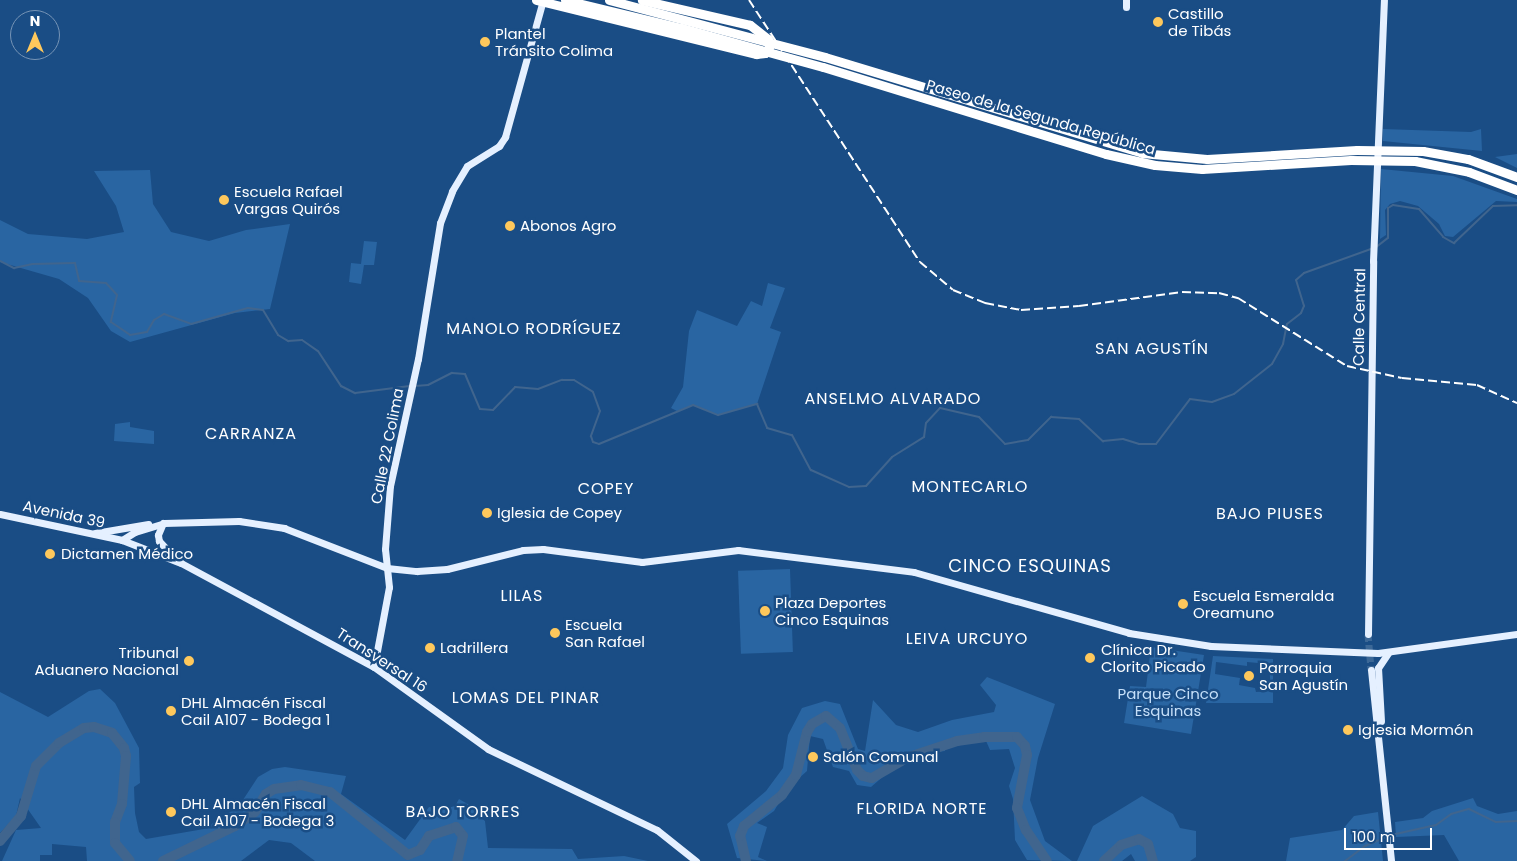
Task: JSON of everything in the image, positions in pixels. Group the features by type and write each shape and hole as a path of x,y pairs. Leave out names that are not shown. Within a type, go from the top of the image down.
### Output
{"highway":[{"name":"Paseo de la Segunda República","path":"565,0 759,48 1148,164 1202,169 1351,160 1415,161 1468,172 1517,190"},
{"name":"Paseo de la Segunda República","path":"609,0 817,55 1142,153 1206,159 1356,150 1415,150 1468,160 1517,177"},
{"path":"540,1 756,54 765,53 769,48 768,38 750,25 642,0"}],"main road":[{"name":"Calle Central","path":"1368,634 1373,261 1384,0"},
{"name":"Calle 22 Colima","path":"374,667 389,587 387,568 390,486 411,394 440,223 452,191 467,166 499,146 505,137 540,1"},
{"name":"Avenida 39","path":"0,514 122,540"},
{"path":"93,533 164,522 214,520 270,525 313,538 387,568 437,570 523,550 543,549 642,562 738,550 914,572 1129,633 1211,646 1388,653 1517,634"},
{"path":"122,540 135,532 164,522"},
{"path":"164,522 160,528 159,541 181,563"},
{"name":"Transversal 16","path":"122,540 181,563 374,667 488,749 643,822 696,861"},
{"path":"1382,767 1378,668 1388,653"},
{"path":"1371,670 1391,861"}],"green space":[{"path":"1383,129 1471,132 1481,129 1482,151 1383,141"},
{"path":"1517,154 1517,168 1495,157"},
{"path":"1381,169 1453,176 1517,199 1517,202 1496,201 1453,237 1445,236 1439,224 1418,206 1400,201 1390,204 1385,210 1386,235 1380,239"},
{"path":"150,170 153,204 171,232 209,241 246,230 290,224 270,309 235,313 130,342 111,331 88,298 59,279 0,262 0,220 28,234 87,239 124,232 116,206 94,171"},
{"path":"364,241 377,242 374,265 364,265 361,284 349,282 351,263 361,264"},
{"path":"768,283 785,288 770,328 781,332 757,404 718,415 693,405 677,411 671,408 683,387 689,331 697,310 737,326 751,301 762,306"},
{"path":"130,422 130,427 154,431 154,444 114,441 115,424"},
{"name":"Plaza Deportes Cinco Esquinas","path":"790,569 793,652 741,654 738,571"},
{"name":"Parque Cinco Esquinas","path":"1151,647 1204,655 1191,734 1124,723 1130,686 1146,687"},
{"path":"1213,656 1273,659 1273,703 1206,703","holes":["1216,662 1247,666 1247,662 1269,664 1271,691 1256,692 1255,688 1239,685 1240,678 1215,674"]},
{"path":"987,677 1055,704 1038,758 1030,800 1045,841 1072,861 1027,860 1015,840 1013,799 1009,786 1015,768 1009,749 990,750 983,734 970,736 960,743 946,741 945,751 908,755 871,787 857,785 849,771 833,767 823,739 810,736 807,771 788,788 774,811 757,823 767,827 758,857 767,861 737,858 727,824 766,791 783,768 788,735 802,708 825,701 840,704 858,749 865,751 873,700 896,725 918,732 952,720 994,712 996,705 980,685"},
{"path":"100,689 115,703 139,748 140,783 134,787 135,813 139,832 146,839 204,829 239,806 258,777 272,769 285,767 346,776 341,794 405,840 429,807 444,809 455,806 459,799 478,810 476,814 485,821 488,848 572,849 578,859 624,856 648,861 315,861 291,843 269,840 241,861 87,861 86,847 52,844 52,855 40,855 40,861 2,861 16,830 41,828 20,798 16,816 0,833 0,692 48,717 89,691"},
{"path":"1142,796 1173,814 1180,828 1196,831 1196,857 1190,861 1135,861 1131,854 1122,861 1077,861 1093,826"},
{"path":"1473,798 1477,806 1498,814 1517,811 1517,861 1459,861 1444,835 1396,837 1395,822 1423,818 1432,811"},
{"path":"1378,812 1383,861 1286,861 1290,838 1342,830 1354,816"}],"waterway":[{"path":"1375,248 1388,238 1388,208 1393,205 1419,209 1443,237 1454,243 1493,206 1517,205"},
{"path":"415,386 428,385 452,373 465,374 480,409 493,410 515,387 538,389 562,380 574,380 593,392 600,411 591,436 593,442 599,444 693,405 718,415 757,404 767,428 792,435 811,470 849,487 866,486 892,457 924,437 926,423 940,408 979,417 1005,444 1028,440 1051,417 1079,419 1103,441 1123,439 1139,444 1156,444 1190,399 1212,402 1234,394 1272,364 1283,344 1287,324 1301,313 1304,306 1296,280 1304,273 1371,249"},
{"path":"0,261 14,268 33,264 75,263 79,281 106,283 117,295 111,322 130,335 147,332 154,320 164,314 191,324 248,308 263,310 278,335 288,341 302,340 318,351 341,386 355,393 410,386"},
{"path":"746,861 740,836 744,826 782,795 796,775 807,732 812,724 826,716 840,728 857,770 863,776 872,778 906,758 957,741 984,737 1017,737 1025,746 1027,755 1017,808 1026,830 1047,861"},
{"path":"0,841 21,816 36,766 59,743 84,728 94,727 112,733 124,748 126,756 122,804 115,822 115,843 130,861"},
{"path":"163,861 235,826 255,812 266,794 274,789 301,785 330,792 408,855 420,850 429,836 456,827 463,836 457,861"},
{"path":"1391,835 1436,825 1451,814 1469,809 1496,822 1517,821"},
{"path":"1345,861 1365,846 1386,837"},
{"path":"1104,861 1121,845 1139,839 1148,844 1153,861"}],"tunnel":[{"path":"1368,634 1371,670"}],"railway":[{"path":"749,0 920,262 953,290 985,303 1021,310 1079,306 1182,292 1219,293 1238,298 1347,366 1402,378 1477,385 1517,403"}],"place":[{"name":"Castillo de Tibás","path":"1158,22"},
{"name":"Plantel Tránsito Colima","path":"485,42"},
{"name":"Escuela Rafael Vargas Quirós","path":"224,200"},
{"name":"Abonos Agro","path":"510,226"},
{"name":"Iglesia de Copey","path":"487,513"},
{"name":"Dictamen Médico","path":"50,554"},
{"name":"Escuela Esmeralda Oreamuno","path":"1183,604"},
{"name":"Plaza Deportes Cinco Esquinas","path":"765,611"},
{"name":"Escuela San Rafael","path":"555,633"},
{"name":"Ladrillera","path":"430,648"},
{"name":"Clínica Dr. Clorito Picado","path":"1090,658"},
{"name":"Tribunal Aduanero Nacional","path":"189,661"},
{"name":"Parroquia San Agustín","path":"1249,676"},
{"name":"DHL Almacén Fiscal Cail A107 - Bodega 1","path":"171,711"},
{"name":"Iglesia Mormón","path":"1348,730"},
{"name":"Salón Comunal","path":"813,757"},
{"name":"DHL Almacén Fiscal Cail A107 - Bodega 3","path":"171,812"}],"district":[{"name":"MANOLO RODRÍGUEZ","path":"534,329"},
{"name":"SAN AGUSTÍN","path":"1152,349"},
{"name":"ANSELMO ALVARADO","path":"893,399"},
{"name":"CARRANZA","path":"251,434"},
{"name":"MONTECARLO","path":"970,487"},
{"name":"COPEY","path":"606,489"},
{"name":"BAJO PIUSES","path":"1270,514"},
{"name":"CINCO ESQUINAS","path":"1030,566"},
{"name":"LILAS","path":"522,596"},
{"name":"LEIVA URCUYO","path":"967,639"},
{"name":"LOMAS DEL PINAR","path":"526,698"},
{"name":"FLORIDA NORTE","path":"922,809"},
{"name":"BAJO TORRES","path":"463,812"}]}
